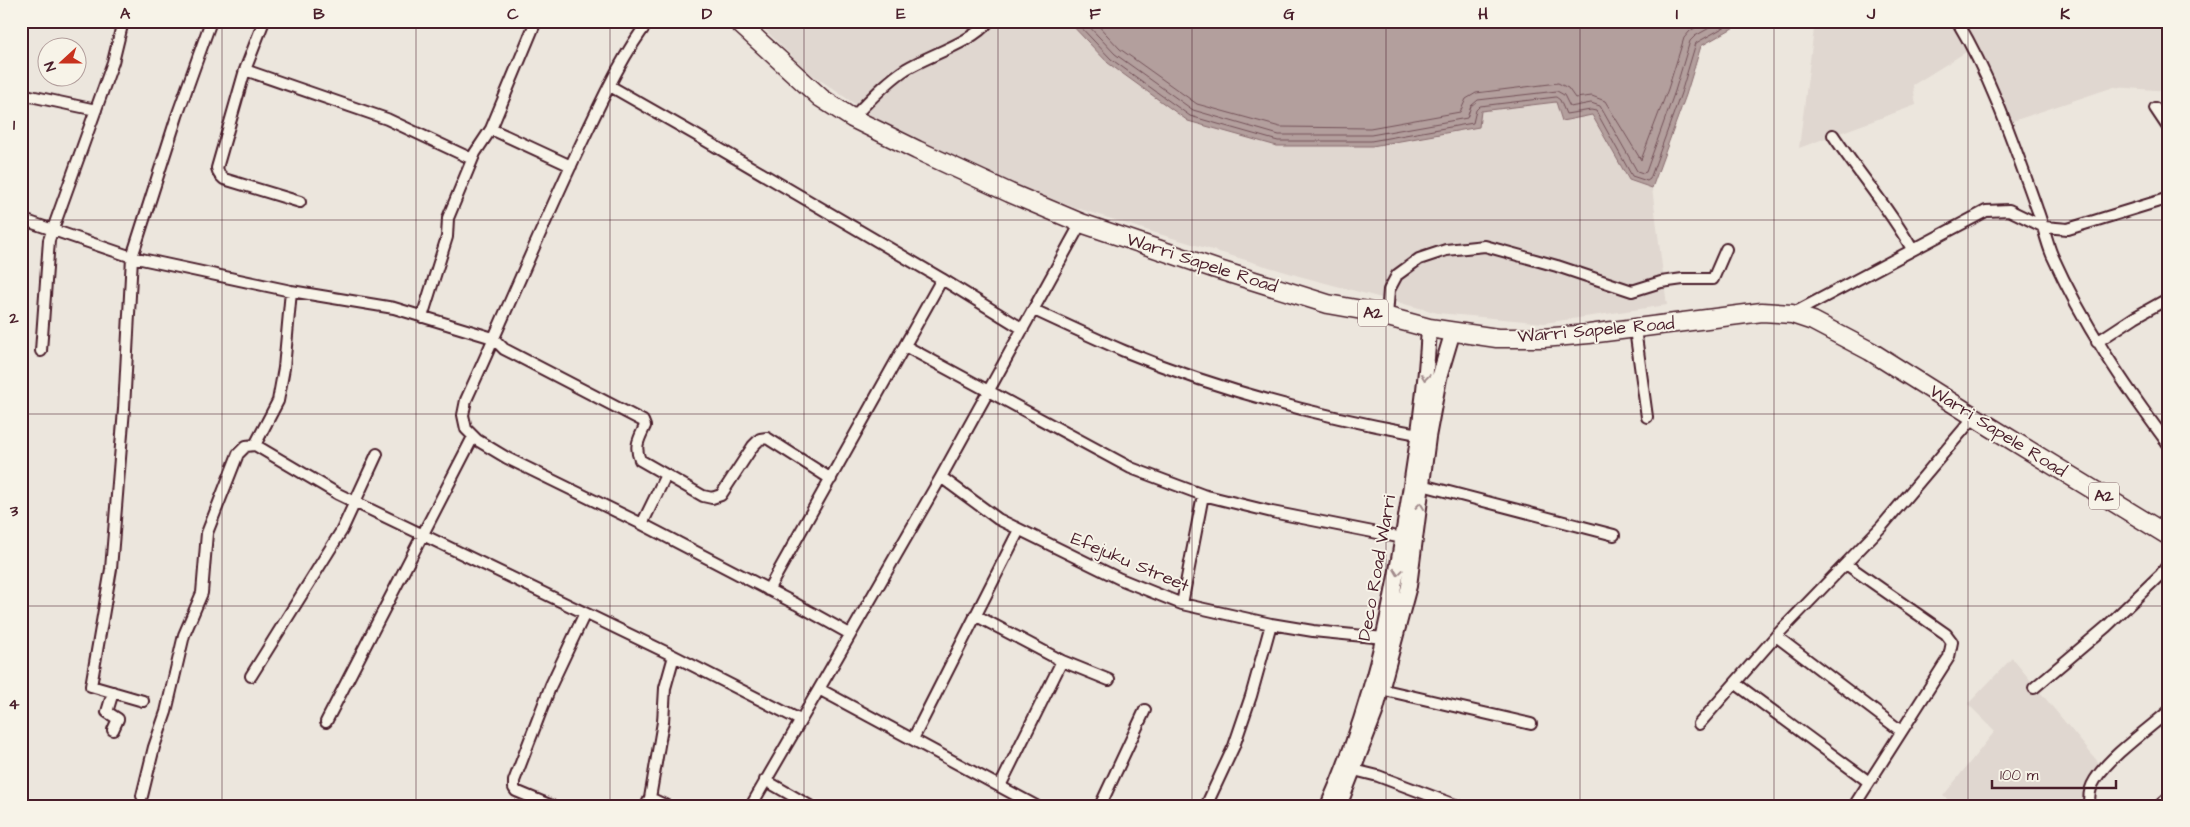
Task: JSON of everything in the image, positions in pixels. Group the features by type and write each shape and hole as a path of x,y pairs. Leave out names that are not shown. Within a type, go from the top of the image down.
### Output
{"highway":[{"name":"Warri Sapele Road","path":"737,21 821,98 852,118 1000,189 1080,223 1216,269 1328,304 1429,328 1497,338 1543,338 1635,329 1762,312 1792,314 1813,321 1870,351 2169,536"}],"main road":[{"name":"Deco Road Warri","path":"1328,806 1365,709 1377,688 1384,638 1403,538 1427,365 1429,328"},
{"name":"Deco Road Warri","path":"1339,806 1354,770 1408,586 1438,378 1453,331"}],"street":[{"path":"41,351 49,240 113,62 123,21"},
{"path":"143,701 91,686 111,570 124,409 132,257 177,116 211,21"},
{"path":"264,21 245,70 217,168 219,174 224,179 300,202"},
{"path":"422,317 447,237 448,218 472,159 491,129 536,21"},
{"path":"649,21 622,63 610,86 571,166 493,338 466,400 463,415 466,429 473,437 507,458 642,524 850,634"},
{"path":"852,118 906,70 959,42 984,27 989,21"},
{"path":"1957,21 1997,101 2055,261 2084,321 2132,396 2169,445"},
{"path":"245,70 387,120 472,159"},
{"path":"610,86 696,134 1023,329"},
{"path":"21,94 96,110"},
{"path":"2155,108 2169,129"},
{"path":"491,129 571,166"},
{"path":"1833,135 1856,171 1879,197 1912,249"},
{"path":"1792,314 1986,211 2009,210 2044,227 2068,229 2169,198"},
{"path":"21,219 132,257 291,291 394,308 493,338 504,349 643,421 645,426 637,443 636,450 640,460 703,496 712,498 721,495 753,446 760,439 767,438 806,465 831,479"},
{"path":"751,806 941,477 1080,223"},
{"path":"1387,317 1389,290 1397,275 1419,259 1446,250 1486,246 1632,291 1661,282 1682,279 1713,279 1726,249"},
{"path":"768,590 942,279"},
{"path":"255,445 278,401 284,368 291,291"},
{"path":"2097,342 2135,316 2169,298"},
{"path":"1034,310 1126,351 1205,380 1285,405 1369,425 1418,434"},
{"path":"1635,329 1647,418"},
{"path":"905,346 1131,468 1203,495 1272,512 1403,538"},
{"path":"1699,724 1776,636 1882,526 1974,417"},
{"path":"326,722 421,533 473,437"},
{"path":"142,796 154,747 166,712 184,635 202,592 207,533 238,454 246,446 255,445 356,502 674,656 800,720"},
{"path":"251,676 342,530 377,454"},
{"path":"642,524 666,475"},
{"name":"Efejuku Street","path":"941,477 998,519 1120,579 1182,604 1271,624 1313,631 1384,638"},
{"path":"1422,485 1614,535"},
{"path":"1182,604 1203,495"},
{"path":"913,739 1019,530"},
{"path":"2034,688 2106,627 2161,574 2169,563"},
{"path":"1846,564 1946,634 1952,642 1949,657 1854,806"},
{"path":"552,806 532,802 516,791 514,781 551,685 585,613"},
{"path":"975,616 1062,661 1109,680"},
{"path":"1206,806 1234,746 1251,696 1271,624"},
{"path":"1776,636 1901,731"},
{"path":"668,806 648,802 662,722 665,688 674,656"},
{"path":"1000,786 1062,661"},
{"path":"1735,683 1869,782"},
{"path":"1377,688 1531,724"},
{"path":"819,689 1036,806"},
{"path":"113,692 107,712 118,718 113,730"},
{"path":"1100,806 1145,710"},
{"path":"2090,806 2089,794 2094,780 2116,756 2169,711"},
{"path":"1354,770 1378,776 1458,806"},
{"path":"765,780 810,806"},
{"path":"2159,806 2169,797"}],"shaded area":[{"path":"756,21 1068,21 1108,63 1480,111 1556,102 1562,121 1592,114 1629,180 1652,188 1667,305 1544,323 1438,313 1299,276 1159,234 1039,196 894,131 807,71"},
{"path":"1815,21 2169,21 2169,91 2114,87 2010,122 1974,47 1913,85 1916,105 1799,148"},
{"path":"2012,658 2108,774 2093,786 2094,802 2097,806 1957,806 1943,796 1995,731 1968,704"}],"water":[{"path":"1068,21 1745,21 1701,46 1686,95 1652,188 1629,180 1592,115 1562,121 1556,102 1481,111 1479,127 1372,146 1277,146 1188,121 1108,63"}]}
